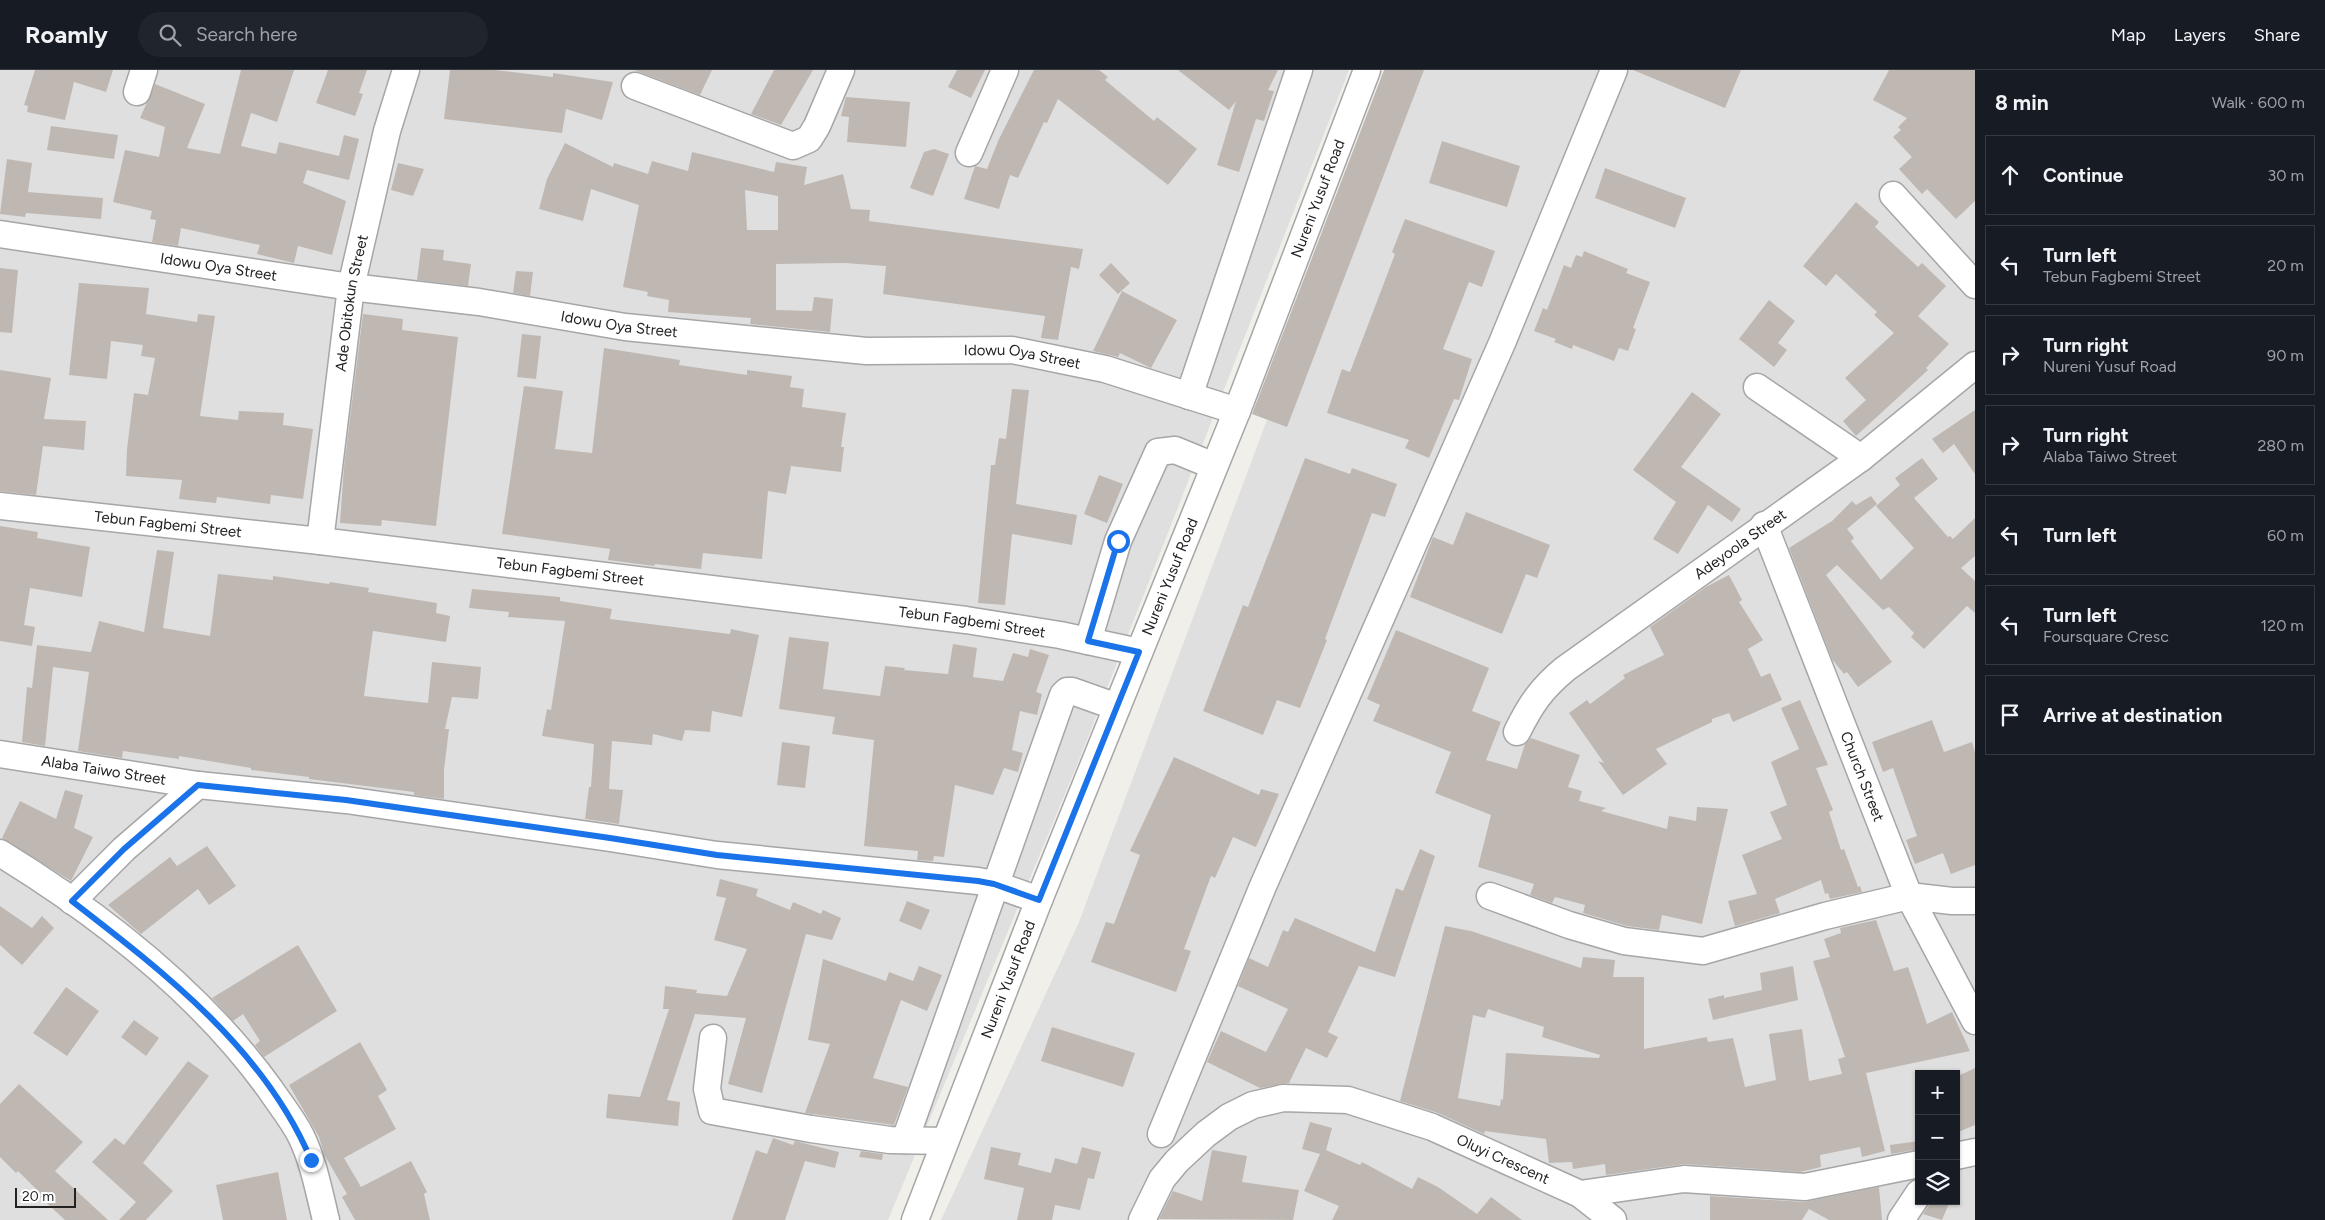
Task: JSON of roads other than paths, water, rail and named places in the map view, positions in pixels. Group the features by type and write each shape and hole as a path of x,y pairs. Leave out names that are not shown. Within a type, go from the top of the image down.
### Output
{"street":[{"name":"Ade Obitokun Street","path":"320,541 351,287 387,131 406,70"},
{"path":"635,86 793,146 809,139 842,70"},
{"path":"969,153 1005,70"},
{"path":"1189,396 1299,70"},
{"name":"Nureni Yusuf Road","path":"915,1220 944,1141 1039,900 1237,411 1367,70"},
{"path":"1161,1134 1263,886 1498,352 1614,70"},
{"path":"1894,194 1975,285"},
{"name":"Idowu Oya Street","path":"0,234 351,287 479,302 625,327 866,351 1012,350 1105,369 1237,411"},
{"name":"Adeyoola Street","path":"1517,732 1531,704 1543,688 1565,669 1861,458 1975,365"},
{"path":"1757,387 1861,458"},
{"path":"1088,641 1118,541 1158,452 1175,450 1214,466"},
{"name":"Tebun Fagbemi Street","path":"0,506 320,541 966,620 1088,641 1139,652"},
{"name":"Church Street","path":"1764,526 1909,896 1975,1021"},
{"path":"905,1140 1062,696 1072,691 1117,706"},
{"name":"Alaba Taiwo Street","path":"0,754 198,785 346,800 717,855 994,884 1039,900"},
{"path":"72,901 124,849 198,785"},
{"path":"0,853 72,901 177,985 211,1017 250,1062 301,1135 311,1160 326,1220"},
{"path":"1490,896 1569,925 1624,941 1703,951 1825,916 1909,896 1952,901 1975,901"},
{"path":"713,1038 706,1089 712,1111 811,1129 905,1140 944,1141"},
{"name":"Oluyi Crescent","path":"1142,1220 1162,1179 1177,1161 1206,1134 1230,1117 1252,1105 1283,1098 1340,1099 1432,1128 1580,1194 1613,1220"},
{"path":"1960,1155 1975,1152"},
{"path":"1580,1194 1684,1179 1805,1187 1915,1165"},
{"path":"1901,1220 1915,1199"}]}
